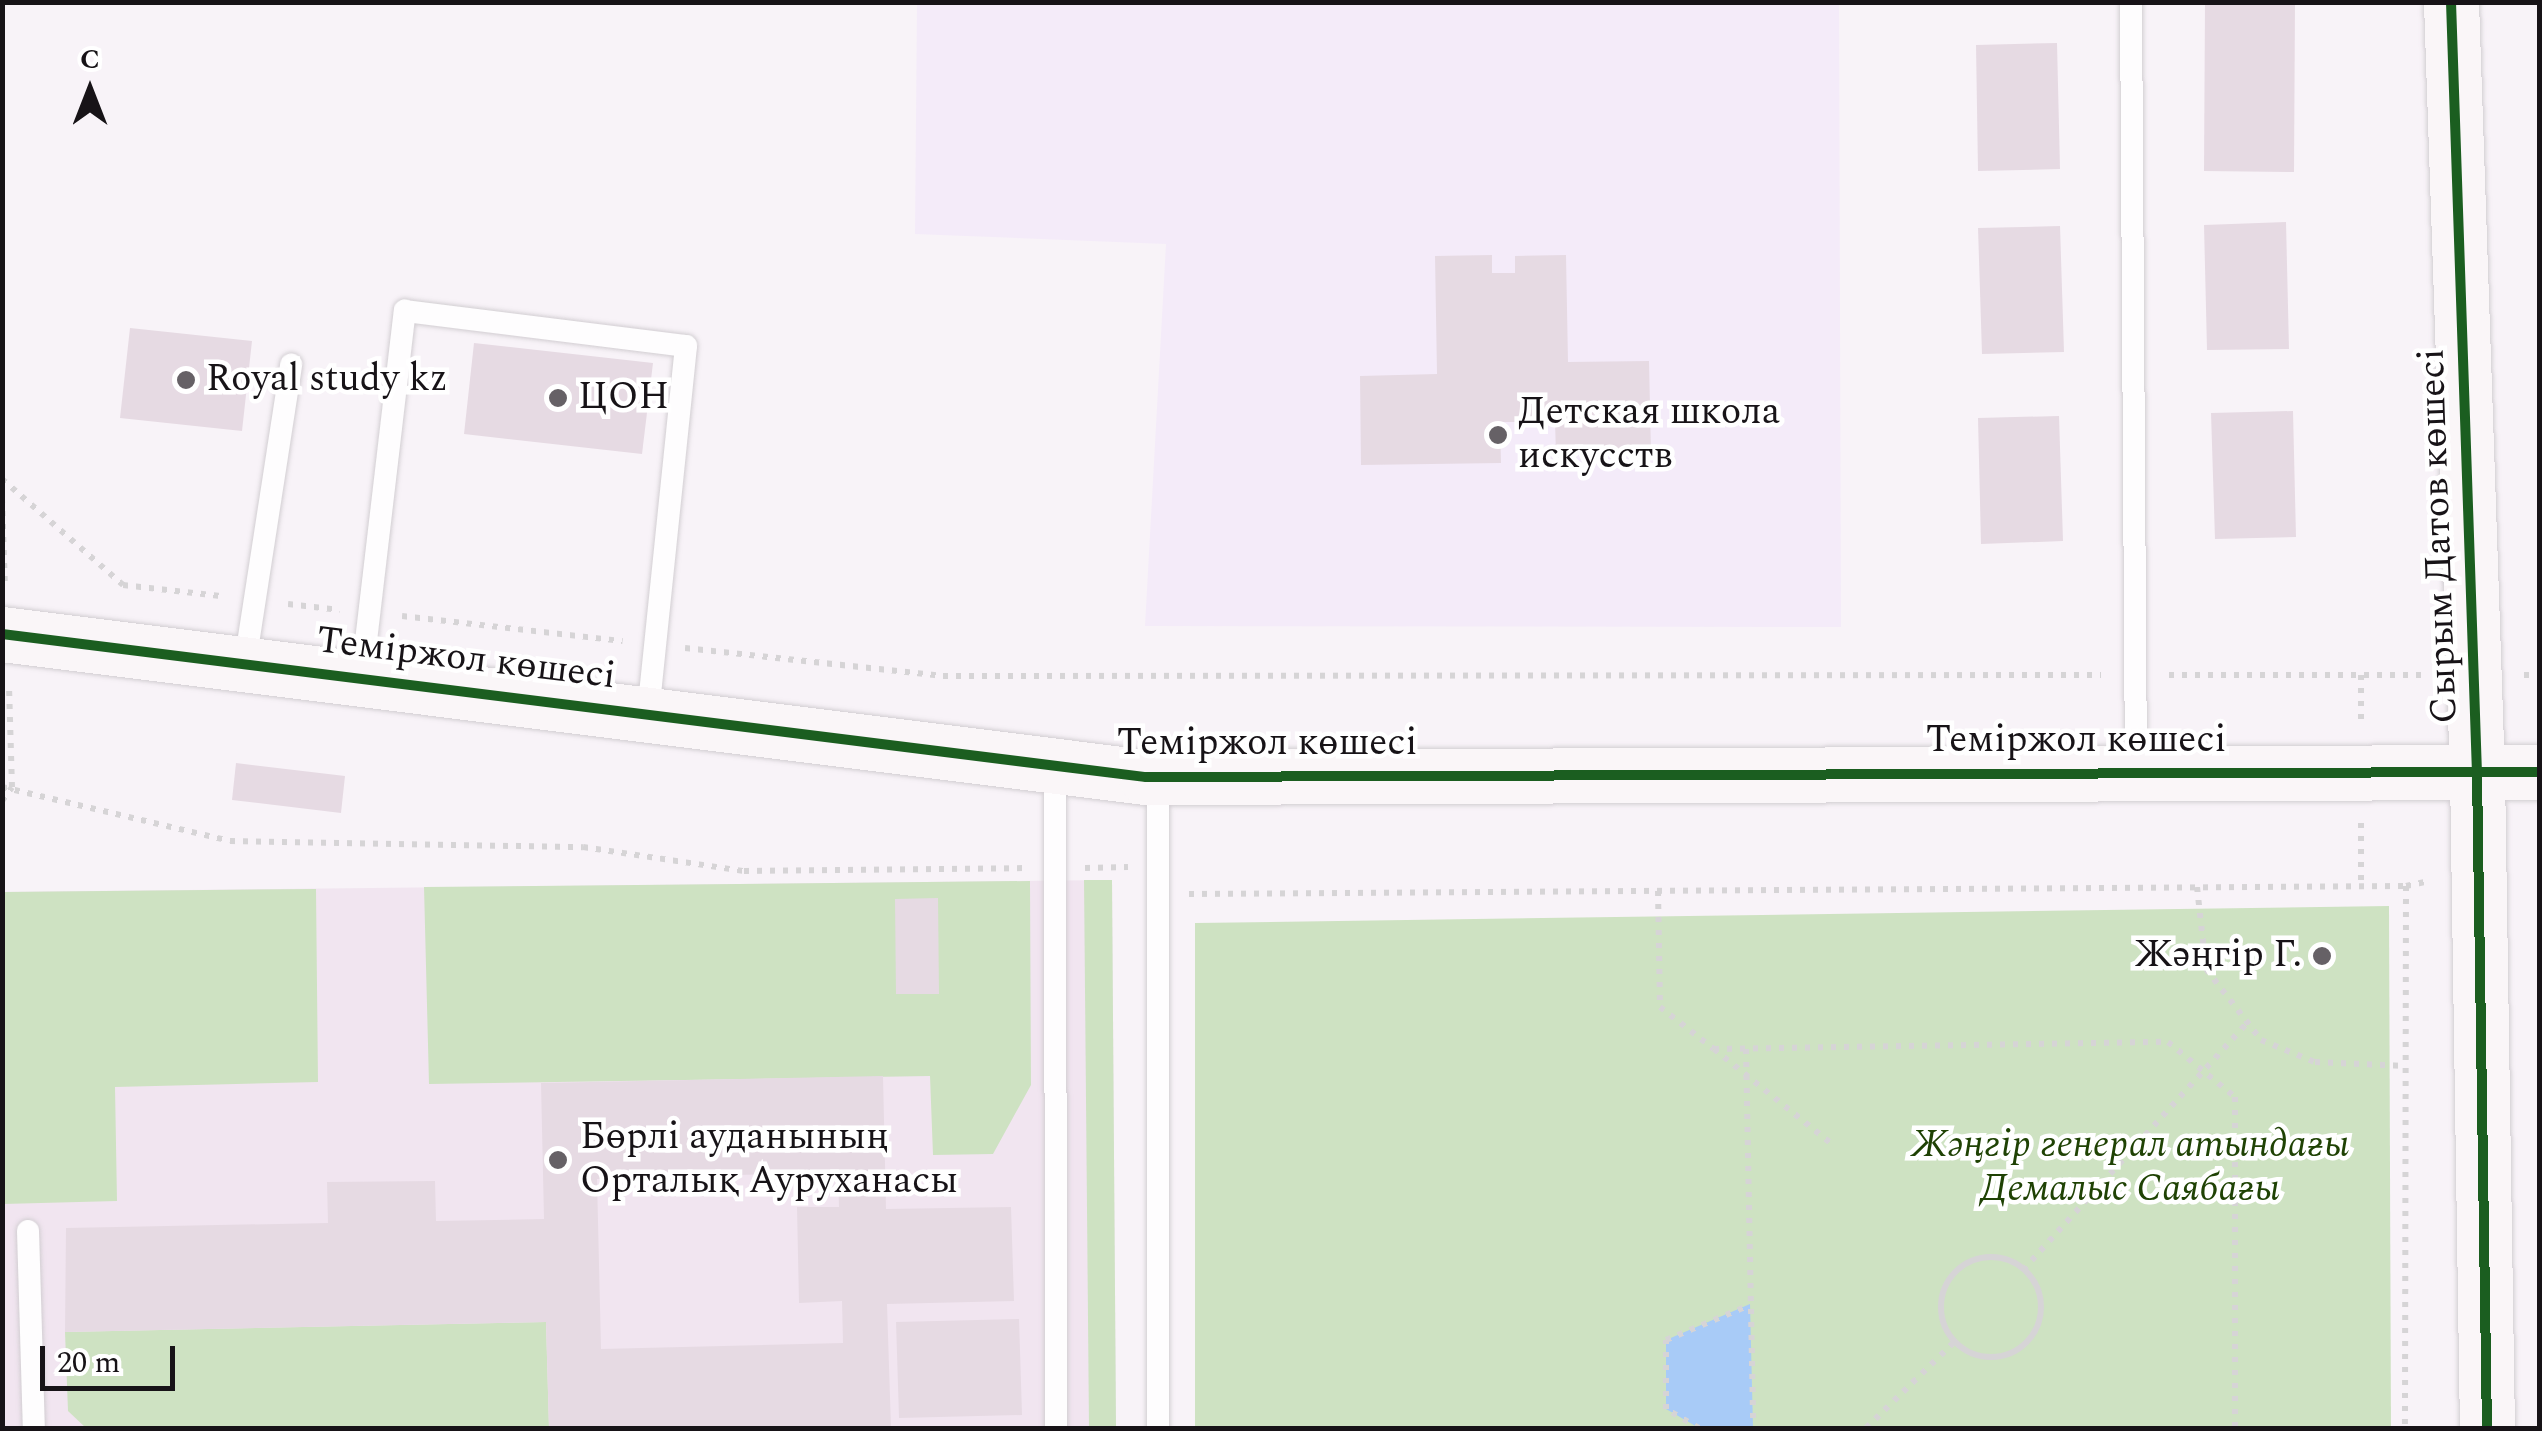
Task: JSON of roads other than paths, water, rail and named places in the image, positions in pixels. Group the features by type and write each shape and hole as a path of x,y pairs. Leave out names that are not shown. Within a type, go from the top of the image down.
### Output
{"street":[{"name":"Сырым Датов көшесі","path":"2451,2 2477,772 2487,1428"},
{"name":"Теміржол көшесі","path":"2,634 362,675 1055,769 1158,777 2136,769 2540,772"}],"lane":[{"path":"2131,2 2136,769"},
{"path":"362,675 405,311 686,346 648,712"},
{"path":"244,663 291,364"},
{"path":"1055,769 1056,1428"},
{"path":"1158,777 1158,1428"},
{"path":"28,1230 34,1428"}],"water":[{"path":"1750,1304 1753,1428 1699,1428 1666,1409 1666,1340"}],"place":[{"name":"Royal study kz","path":"186,380"},
{"name":"ЦОН","path":"558,398"},
{"name":"Детская школа искусств","path":"1498,435"},
{"name":"Жәңгір Г.","path":"2322,956"},
{"name":"Бөрлі ауданының Орталық Ауруханасы","path":"558,1160"}],"park label":[{"name":"Жәңгір генерал атындағы Демалыс Саябағы","path":"2130,1168"}]}
